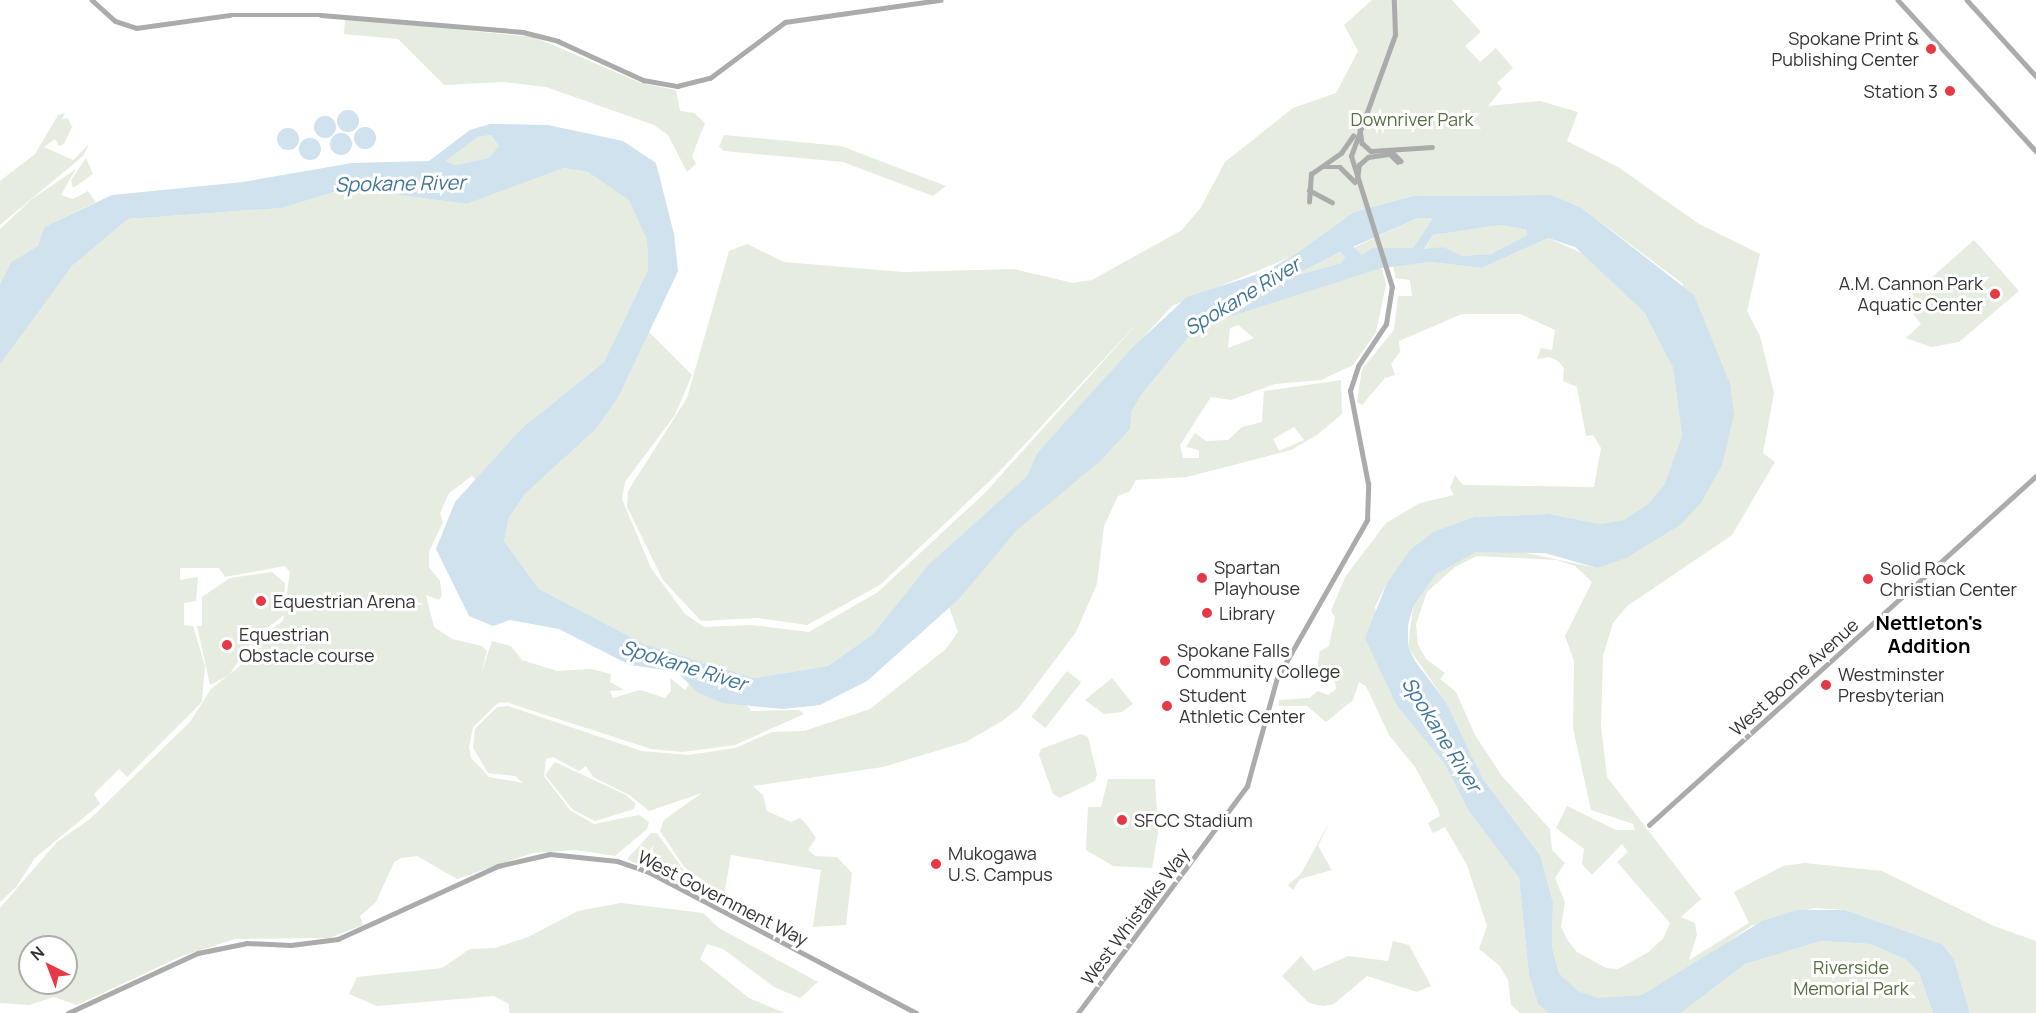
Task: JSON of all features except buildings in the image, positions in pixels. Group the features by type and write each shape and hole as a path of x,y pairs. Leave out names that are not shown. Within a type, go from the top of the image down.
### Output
{"main road":[{"path":"92,0 121,24 136,28 230,15 321,15 523,32 558,41 643,80 677,86 710,78 785,22 940,0"},
{"path":"1358,188 1352,156 1360,123 1395,35 1394,0"},
{"path":"1898,0 2036,151"},
{"path":"1967,0 2036,76"},
{"path":"1360,123 1366,148 1391,151 1432,147"},
{"path":"1309,201 1310,177 1319,167 1344,150 1360,123"},
{"path":"1358,188 1358,171 1366,158 1390,154 1400,161 1391,151"},
{"path":"1319,167 1343,168 1358,188"},
{"name":"West Whistalks Way","path":"1078,1013 1247,786 1277,678 1359,537 1370,496 1350,391 1356,370 1390,312 1392,287 1358,188"},
{"path":"1309,190 1332,202"},
{"name":"West Boone Avenue","path":"1649,825 2036,476"},
{"name":"West Government Way","path":"68,1013 198,953 247,943 291,945 338,939 498,866 550,854 580,854 649,872 916,1013"}],"green space":[{"name":"Downriver Park","path":"1372,0 1452,0 1481,32 1465,46 1480,62 1496,48 1513,68 1497,83 1502,89 1488,106 1540,101 1578,112 1567,141 1618,167 1699,224 1760,254 1747,311 1760,336 1774,393 1763,453 1775,462 1732,535 1627,606 1613,623 1603,656 1601,726 1607,777 1701,899 1681,917 1695,923 1697,935 1689,960 1749,923 1734,892 1783,866 1805,863 1882,871 1994,926 2036,941 2036,1013 1970,1013 1954,959 1942,944 1845,910 1814,908 1751,926 1672,980 1642,995 1598,999 1578,991 1559,973 1552,947 1553,902 1540,855 1483,779 1446,702 1408,647 1413,607 1436,574 1454,561 1476,552 1508,549 1597,568 1701,503 1683,284 1582,208 1552,195 1411,196 1354,212 1291,257 1172,306 1037,453 1027,476 929,564 873,634 828,666 754,678 644,644 539,589 504,541 509,518 525,494 596,429 618,398 649,332 692,375 675,415 625,482 622,499 651,568 685,614 704,627 751,625 809,632 878,592 986,492 1143,317 997,474 880,585 807,625 758,618 701,621 663,580 627,507 628,491 687,398 729,251 747,244 784,262 903,272 1014,269 1073,283 1092,280 1182,230 1201,207 1225,162 1293,108 1336,93 1358,51 1344,25","holes":["1477,556 1557,560 1575,566 1592,582 1565,636 1574,661 1573,728 1591,810 1633,824 1635,830 1616,830 1567,806 1556,828 1584,849 1582,864 1592,875 1622,844 1628,852 1617,862 1670,923 1663,939 1647,953 1618,969 1606,968 1577,952 1568,941 1561,927 1565,902 1555,878 1565,863 1552,850 1550,829 1502,776 1475,735 1456,692 1440,679 1445,673 1426,659 1418,645 1416,624 1427,592 1455,567"]},
{"path":"345,19 534,37 641,83 676,90 680,111 694,113 705,123 692,156 696,164 687,172 668,135 654,125 546,87 503,82 444,85 398,39 344,34"},
{"path":"65,113 62,119 68,118 72,127 64,144 59,146 55,139 44,147 73,160 89,144 83,156 0,225 0,181 35,154 58,115"},
{"path":"491,135 499,146 489,158 455,165 446,161 478,137"},
{"path":"724,135 841,146 946,186 933,196 843,162 724,151 719,147"},
{"path":"86,158 93,174 73,188 71,180"},
{"path":"564,168 588,172 629,199 647,240 648,270 604,362 522,428 476,480 472,476 449,493 440,513 443,522 429,552 429,567 440,581 442,595 439,600 426,595 434,627 452,639 482,646 487,651 481,674 492,641 511,646 522,660 557,671 591,669 611,674 610,682 624,690 610,691 613,698 640,690 665,698 671,691 670,678 685,690 689,684 709,697 748,706 751,711 799,710 804,714 735,745 682,752 651,749 506,702 498,703 473,727 469,747 471,758 489,777 523,783 515,776 488,773 473,748 475,729 497,707 508,706 642,751 689,755 735,748 772,732 804,731 870,709 946,649 958,632 949,607 1017,530 1063,490 1191,334 1223,319 1382,268 1386,285 1376,332 1353,365 1321,380 1275,384 1231,400 1211,397 1180,445 1183,458 1199,458 1199,450 1186,447 1195,433 1206,441 1228,440 1242,427 1262,422 1264,391 1341,380 1342,414 1317,435 1291,450 1187,477 1136,480 1130,491 1118,496 1104,526 1097,584 1076,632 1019,708 966,742 883,767 753,786 763,795 767,811 791,822 800,818 807,825 816,838 808,850 815,856 837,857 852,873 846,925 813,927 821,870 731,855 724,895 684,867 660,831 664,820 702,793 649,811 631,796 593,777 586,766 579,771 553,757 546,759 544,776 570,810 594,824 639,815 649,822 647,829 615,856 576,850 533,853 457,879 417,856 401,858 394,862 376,902 360,916 363,925 329,938 235,939 182,956 77,1005 54,997 29,1005 0,1003 0,908 57,842 90,819 190,722 211,689 240,666 255,640 283,621 290,572 285,566 225,577 219,568 180,568 180,580 198,577 196,601 184,603 184,625 193,626 205,666 202,702 127,777 119,769 94,794 100,804 35,858 16,887 0,902 0,364 9,348 72,266 128,219 282,208 347,188 467,204","holes":["1238,325 1254,338 1228,348 1230,328","1294,427 1304,440 1279,451 1273,439"]},
{"path":"76,169 61,195 73,199 88,191 96,202 44,227 38,246 11,262 0,284 0,229 32,199"},
{"path":"1418,218 1433,218 1413,248 1372,248 1362,256 1353,248"},
{"path":"1501,225 1527,230 1527,235 1491,254 1462,256 1444,247 1424,250 1433,235"},
{"path":"1548,238 1586,255 1644,312 1673,368 1682,436 1664,485 1647,505 1623,520 1600,524 1549,514 1474,517 1435,531 1387,583 1375,607 1397,706 1444,763 1468,810 1519,878 1529,976 1538,1004 1548,1013 1520,1013 1511,1005 1508,980 1499,965 1479,949 1487,926 1467,865 1445,827 1433,833 1428,823 1440,816 1438,809 1415,767 1389,735 1366,686 1359,682 1353,700 1326,722 1307,706 1279,706 1279,700 1309,698 1318,691 1328,695 1336,689 1335,682 1317,668 1320,651 1329,646 1335,617 1331,611 1345,577 1386,523 1420,503 1454,495 1450,488 1455,475 1463,485 1594,487 1601,448 1593,435 1586,436 1577,387 1563,381 1564,368 1558,361 1549,357 1537,359 1541,348 1552,350 1555,330 1520,314 1462,314 1399,341 1400,352 1391,364 1395,375 1385,378 1362,405 1357,402 1362,369 1394,330 1398,296 1412,296 1410,280 1396,278 1393,266 1431,262 1482,268"},
{"path":"1974,240 2019,291 1959,342 1931,347 1906,338 1921,324 1904,302"},
{"path":"1340,252 1345,257 1341,263 1291,277"},
{"path":"272,572 285,583 284,615 255,637 229,675 210,685 197,626 202,626 202,597 230,578"},
{"path":"1067,671 1081,682 1045,728 1031,717"},
{"path":"1112,678 1133,704 1122,712 1104,714 1085,700"},
{"path":"1081,734 1088,737 1097,774 1095,781 1060,798 1053,794 1039,755 1041,749"},
{"path":"555,762 626,795 635,803 634,809 595,821 573,810 545,775"},
{"name":"SFCC Stadium","path":"1108,779 1155,779 1158,833 1152,868 1113,866 1086,850 1088,807 1101,807"},
{"path":"1331,819 1318,846 1332,870 1300,879 1293,890 1288,885 1301,874"},
{"path":"651,833 657,833 686,873 722,898 719,904 627,859"},
{"path":"621,903 703,913 719,928 818,982 800,998 774,987 723,949 707,944 700,959 749,998 785,1013 509,1013 509,1004 494,996 377,1006 349,994 357,977 442,968 470,949 495,948 528,937 578,911"},
{"path":"1393,941 1409,945 1431,986 1417,992 1367,976 1334,1004 1323,1006 1309,1003 1282,976 1301,956 1314,971 1348,956 1388,961"},
{"name":"Riverside Memorial Park","path":"1821,941 1870,944 1905,959 1919,973 1933,1013 1681,1013 1745,964"}],"water":[{"path":"348,110 356,113 359,121 356,129 348,132 340,129 337,121 340,113"},
{"path":"325,116 333,119 336,127 333,135 325,138 317,135 314,127 317,119"},
{"name":"Spokane River","path":"490,124 548,125 623,141 656,163 674,234 678,271 618,398 596,429 525,494 509,518 504,541 539,589 644,644 754,678 828,666 873,634 929,564 1027,476 1037,453 1134,346 1187,297 1261,273 1291,257 1354,212 1412,196 1552,195 1582,208 1694,295 1730,384 1734,415 1722,465 1701,503 1680,525 1626,558 1597,568 1545,553 1476,552 1436,574 1413,607 1408,625 1408,646 1415,661 1446,702 1483,779 1540,855 1553,902 1552,947 1559,973 1578,991 1598,998 1642,995 1762,921 1797,910 1845,910 1942,944 1954,959 1970,1013 1933,1013 1919,973 1905,959 1870,944 1821,941 1745,964 1681,1013 1548,1013 1538,1004 1529,976 1519,878 1468,810 1444,763 1397,706 1365,638 1387,583 1410,550 1435,531 1474,517 1549,514 1600,524 1623,520 1647,505 1664,485 1682,436 1673,368 1644,312 1575,247 1548,238 1482,268 1431,262 1382,268 1223,319 1191,334 1141,395 1131,412 1130,429 1099,462 1017,530 959,599 867,681 820,705 783,709 722,703 697,692 677,672 630,665 559,629 510,620 493,626 469,616 436,549 455,502 522,428 604,362 648,270 647,240 629,200 588,172 564,168 467,204 347,188 282,208 128,219 72,266 0,364 0,284 11,262 38,246 44,227 112,195 243,182 352,163 429,161 470,130","holes":["491,135 499,146 489,158 455,165 446,161 478,137","1418,218 1433,218 1413,248 1372,248 1362,255 1353,247","1501,225 1527,230 1527,235 1491,254 1462,256 1444,247 1424,249 1433,235","1340,252 1345,257 1341,263 1291,277"]},
{"path":"365,127 373,130 376,138 373,146 365,149 357,146 354,138 357,130"},
{"path":"288,128 296,131 299,139 296,147 288,150 280,147 277,139 280,131"},
{"path":"341,133 349,136 352,144 349,152 341,155 333,152 330,144 333,136"},
{"path":"310,138 318,141 321,149 318,157 310,160 302,157 299,149 302,141"}],"place":[{"name":"Spokane Print & Publishing Center","path":"1931,49"},
{"name":"Station 3","path":"1950,91"},
{"name":"A.M. Cannon Park Aquatic Center","path":"1995,294"},
{"name":"Spartan Playhouse","path":"1202,578"},
{"name":"Solid Rock Christian Center","path":"1868,579"},
{"name":"Equestrian Arena","path":"261,601"},
{"name":"Library","path":"1207,613"},
{"name":"Equestrian Obstacle course","path":"227,645"},
{"name":"Spokane Falls Community College","path":"1165,661"},
{"name":"Westminster Presbyterian","path":"1826,685"},
{"name":"Student Athletic Center","path":"1167,706"},
{"name":"SFCC Stadium","path":"1122,820"},
{"name":"Mukogawa U.S. Campus","path":"936,864"}],"district":[{"name":"Nettleton's Addition","path":"1929,634"}]}
